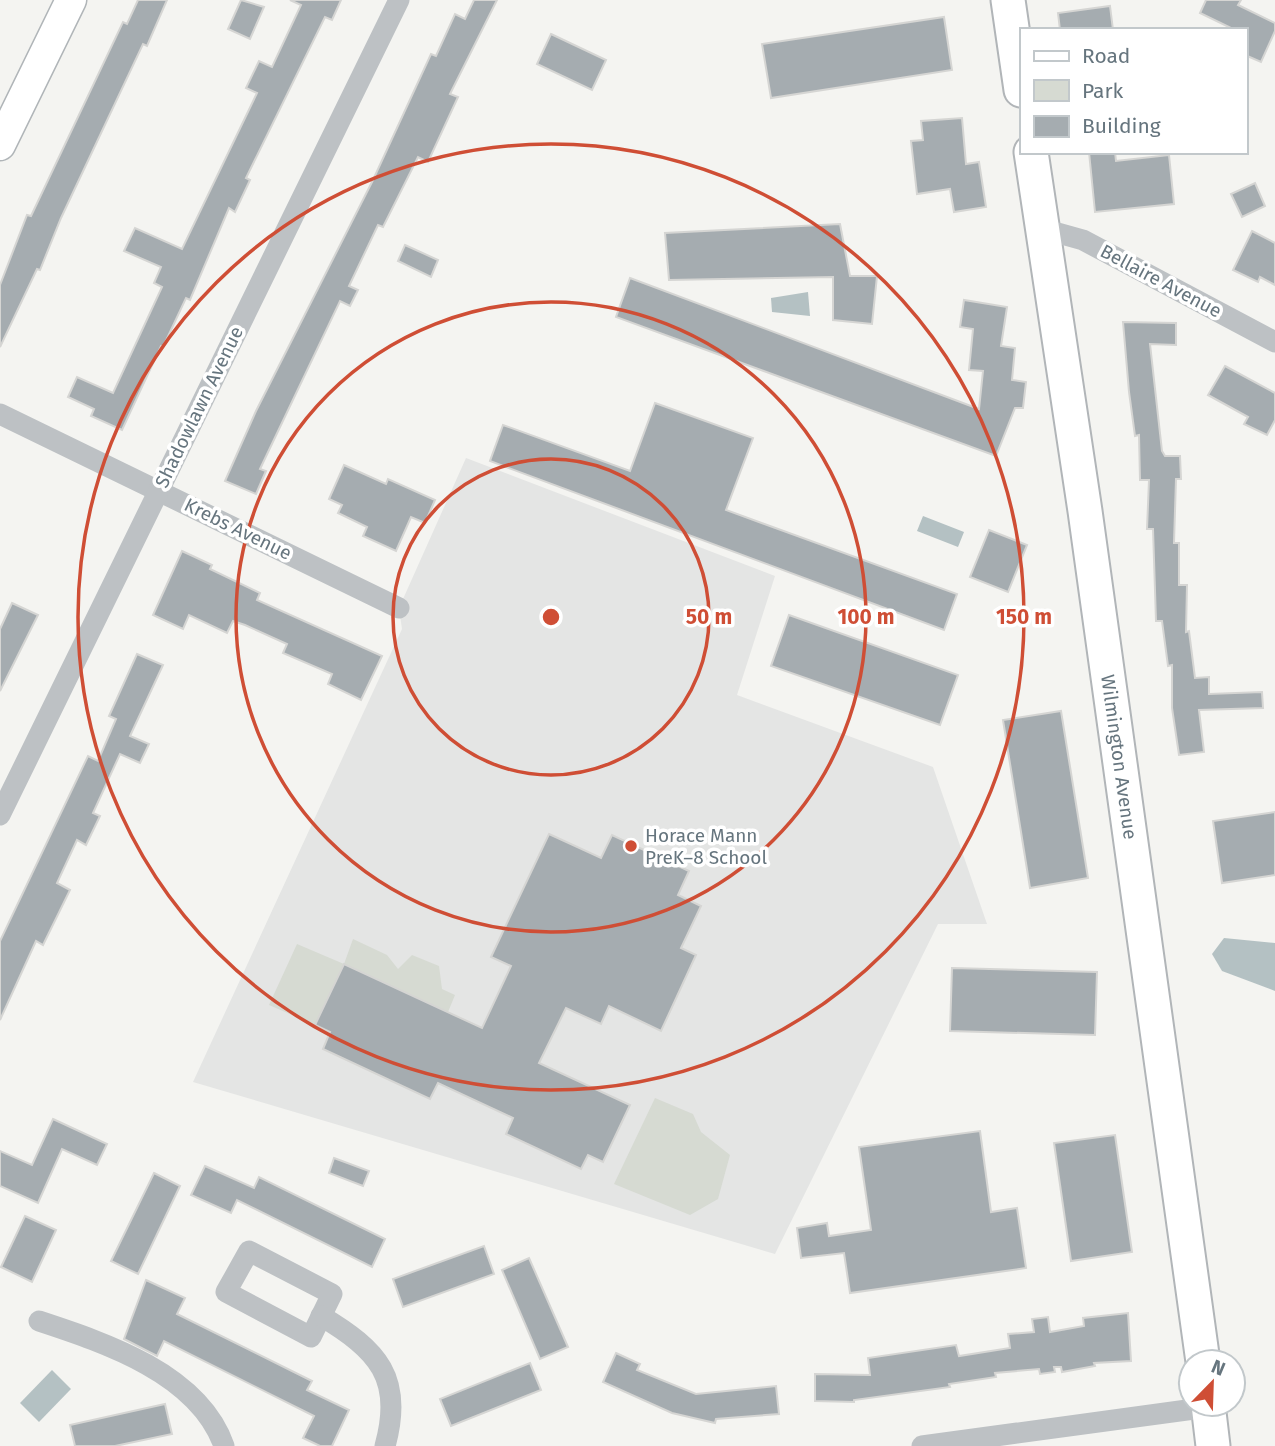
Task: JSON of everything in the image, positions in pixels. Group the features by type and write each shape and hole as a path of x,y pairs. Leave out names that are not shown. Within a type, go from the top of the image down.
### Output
{"main road":[{"path":"0,145 71,0"},
{"path":"1008,0 1020,83"},
{"name":"Wilmington Avenue","path":"1031,154 1085,512 1201,1348"},
{"path":"1210,1418 1213,1446"}],"street":[{"name":"Shadowlawn Avenue","path":"0,815 399,0"},
{"name":"Bellaire Avenue","path":"1042,233 1058,233 1083,240 1275,342"},
{"name":"Krebs Avenue","path":"0,414 399,608"},
{"path":"249,1251 332,1294 321,1316 311,1337 226,1292 249,1251"},
{"path":"321,1316 364,1345 378,1361 390,1384 391,1424 385,1446"},
{"path":"39,1321 75,1333 143,1364 177,1385 199,1401 215,1423 224,1446"},
{"path":"922,1446 1177,1410"}],"shaded area":[{"path":"808,292 810,316 772,312 771,298"},
{"name":"Horace Mann PreK–8 School","path":"466,458 775,576 737,695 933,767 987,924 938,924 775,1254 193,1082 402,629 399,608"},
{"path":"923,516 964,532 958,547 917,531"},
{"path":"1224,938 1275,943 1275,991 1222,971 1212,954"},
{"path":"52,1370 71,1389 39,1422 20,1403"}],"green space":[{"path":"353,939 387,955 398,969 412,955 439,966 442,989 455,995 448,1012 344,964"},
{"path":"297,944 344,964 315,1025 269,1005"},
{"path":"655,1098 693,1114 701,1132 730,1155 718,1199 690,1215 614,1184"}],"building":[{"path":"138,0 167,0 147,46 143,44 61,218 40,270 37,269 0,347 0,285 27,215 31,216 123,22 127,24"},
{"path":"241,0 264,7 250,39 228,29"},
{"path":"290,0 341,0 332,20 325,17 246,178 250,180 235,212 229,208 190,300 186,298 122,430 91,416 94,409 68,397 77,377 113,393 162,287 154,283 161,267 124,251 135,228 182,249 257,93 246,88 259,61 272,67 301,5"},
{"path":"474,0 497,0 450,94 458,97 428,162 418,157 383,227 378,225 349,286 358,290 350,306 340,301 260,469 266,471 256,494 225,481 256,411 373,180 431,54 436,56 455,14 465,19"},
{"path":"1206,0 1241,0 1238,5 1275,23 1275,31 1261,62 1247,56 1247,28 1231,28 1200,13"},
{"path":"1110,6 1113,28 1060,28 1058,13"},
{"path":"944,17 952,70 771,98 762,44"},
{"path":"551,34 606,60 592,90 537,64"},
{"path":"962,118 966,164 979,162 986,207 954,212 950,189 917,194 911,141 923,140 921,121"},
{"path":"1089,154 1115,154 1116,161 1169,155 1174,204 1095,212"},
{"path":"1255,183 1265,206 1242,217 1231,194"},
{"path":"840,224 850,276 877,276 872,324 833,320 833,277 669,280 665,233"},
{"path":"1252,231 1275,243 1275,285 1260,277 1258,282 1233,270"},
{"path":"405,245 438,260 431,277 398,261"},
{"path":"630,278 979,409 983,371 969,370 973,329 960,327 964,300 1007,307 1001,346 1015,348 1012,380 1026,382 1023,408 1015,408 996,456 616,317"},
{"path":"1123,322 1176,323 1176,345 1150,344 1162,451 1165,456 1180,456 1181,479 1176,479 1174,543 1179,543 1179,585 1187,585 1186,632 1189,631 1195,678 1209,677 1209,694 1262,692 1263,708 1199,710 1204,752 1179,755 1172,708 1172,665 1168,666 1162,621 1156,621 1153,529 1147,529 1149,480 1140,480 1139,435 1135,436"},
{"path":"1225,366 1275,393 1275,420 1267,435 1244,424 1248,417 1208,395"},
{"path":"655,403 753,438 726,510 957,594 944,630 490,461 503,425 630,471"},
{"path":"344,465 386,484 388,479 435,500 425,523 411,517 396,551 363,536 367,527 338,513 342,505 329,499"},
{"path":"989,530 1027,545 1008,592 970,577"},
{"path":"182,551 212,565 210,569 260,593 257,600 382,656 361,700 328,684 332,674 283,653 287,644 245,625 233,621 227,633 189,615 183,629 153,615"},
{"path":"12,603 38,615 0,691 0,629"},
{"path":"789,615 958,675 940,725 771,666"},
{"path":"137,654 163,665 130,736 149,744 140,763 120,754 93,813 100,816 86,845 77,840 57,883 70,890 43,945 36,941 0,1020 0,941 88,756 98,761 116,719 109,716"},
{"path":"1061,711 1088,878 1030,888 1003,720"},
{"path":"1275,812 1275,875 1222,883 1213,821"},
{"path":"549,834 601,858 612,835 689,871 678,895 701,906 681,948 696,955 661,1031 609,1006 601,1024 566,1008 539,1063 630,1105 603,1162 588,1155 581,1169 506,1134 513,1118 438,1083 430,1099 323,1049 330,1032 315,1025 344,964 482,1028 511,966 491,957"},
{"path":"952,968 1097,972 1095,1035 950,1031"},
{"path":"53,1119 107,1144 97,1165 62,1149 38,1203 0,1186 0,1151 32,1165"},
{"path":"980,1131 991,1212 1017,1208 1026,1268 850,1293 844,1253 801,1258 797,1228 827,1223 829,1236 871,1230 859,1147"},
{"path":"1115,1135 1132,1252 1071,1261 1054,1143"},
{"path":"334,1158 369,1171 363,1186 329,1173"},
{"path":"205,1166 254,1188 259,1177 385,1239 372,1267 237,1200 231,1213 191,1195"},
{"path":"154,1173 180,1186 138,1274 111,1261"},
{"path":"25,1216 56,1230 32,1282 1,1267"},
{"path":"484,1246 494,1274 403,1307 393,1279"},
{"path":"529,1258 568,1347 540,1359 502,1270"},
{"path":"146,1280 185,1298 177,1314 312,1381 307,1390 349,1410 332,1446 320,1446 303,1438 314,1416 164,1341 157,1356 124,1339"},
{"path":"1128,1313 1131,1361 1094,1363 1095,1366 1062,1372 1061,1367 1054,1367 1055,1372 1040,1374 1039,1369 995,1373 996,1377 949,1384 950,1387 854,1402 815,1401 815,1374 870,1375 868,1358 956,1345 959,1356 1010,1348 1008,1334 1034,1332 1032,1319 1048,1317 1050,1332 1084,1326 1083,1318"},
{"path":"616,1353 640,1364 637,1370 696,1394 776,1386 779,1414 716,1419 715,1423 672,1413 603,1382"},
{"path":"530,1363 541,1390 451,1426 440,1399"},
{"path":"165,1404 172,1434 115,1446 75,1446 70,1425"}],"place":[{"name":"Horace Mann PreK–8 School","path":"631,846"}]}
